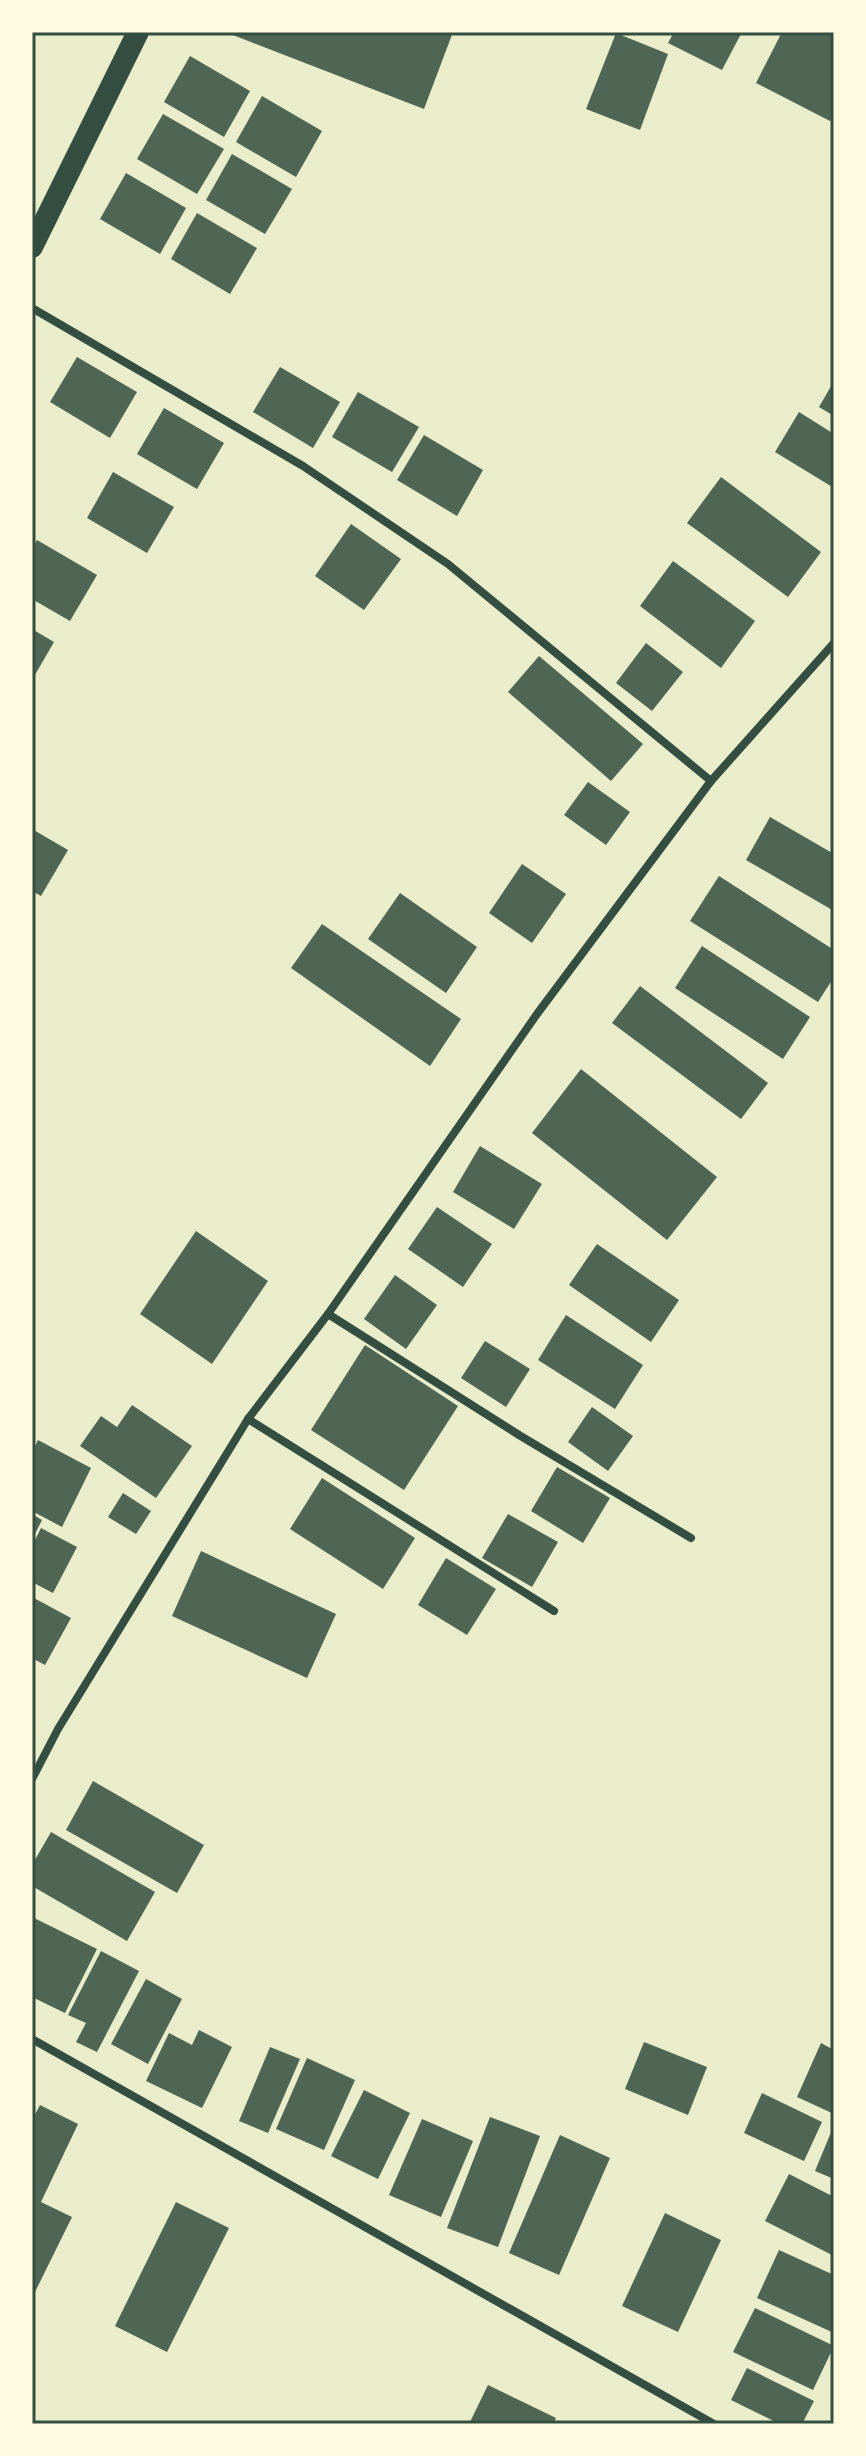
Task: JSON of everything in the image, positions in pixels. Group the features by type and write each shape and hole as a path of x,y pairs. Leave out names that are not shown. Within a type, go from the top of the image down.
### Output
{"highway":[{"path":"32,247 138,32"}],"street":[{"path":"32,308 303,466 448,564 711,781"},
{"path":"32,1779 58,1729 248,1419 328,1314 537,1014 711,781 834,643"},
{"path":"328,1314 519,1435 691,1538"},
{"path":"248,1419 554,1611"},
{"path":"32,2039 714,2424"}],"building":[{"path":"225,32 453,32 424,109"},
{"path":"674,32 742,32 722,70 668,43"},
{"path":"782,32 834,32 834,113 830,121 756,83"},
{"path":"616,33 668,54 640,130 586,109"},
{"path":"190,56 250,91 224,137 164,102"},
{"path":"262,96 322,131 296,177 236,142"},
{"path":"163,114 224,149 197,194 137,159"},
{"path":"232,154 292,189 265,234 206,200"},
{"path":"126,173 186,208 160,254 100,219"},
{"path":"197,213 257,248 230,294 171,259"},
{"path":"77,357 137,392 110,438 50,402"},
{"path":"280,367 340,402 313,448 253,412"},
{"path":"834,381 834,416 819,407"},
{"path":"358,392 419,427 392,472 332,437"},
{"path":"164,408 224,443 197,489 137,454"},
{"path":"799,412 834,434 834,488 775,452"},
{"path":"424,435 483,470 457,516 397,480"},
{"path":"113,472 174,507 147,553 87,518"},
{"path":"721,477 821,552 788,597 687,523"},
{"path":"351,524 401,559 364,610 315,576"},
{"path":"37,540 97,575 70,621 32,599 32,549"},
{"path":"673,561 755,621 721,668 640,606"},
{"path":"32,629 54,642 32,680"},
{"path":"646,643 683,672 652,711 616,683"},
{"path":"539,656 643,744 611,781 508,692"},
{"path":"588,782 630,812 606,845 564,815"},
{"path":"770,817 834,854 834,911 746,860"},
{"path":"32,829 68,850 41,896 32,891"},
{"path":"522,864 566,894 532,943 489,913"},
{"path":"719,876 834,950 834,977 818,1002 690,921"},
{"path":"400,893 477,947 446,993 368,939"},
{"path":"322,924 461,1019 430,1066 291,968"},
{"path":"702,946 810,1017 783,1059 675,988"},
{"path":"640,986 768,1083 741,1119 612,1023"},
{"path":"581,1069 717,1177 667,1240 532,1133"},
{"path":"480,1146 542,1184 514,1229 453,1192"},
{"path":"437,1207 492,1244 463,1287 408,1249"},
{"path":"196,1231 268,1281 212,1364 140,1314"},
{"path":"597,1244 679,1300 651,1342 569,1285"},
{"path":"395,1275 437,1305 406,1349 364,1319"},
{"path":"566,1315 643,1365 615,1409 538,1360"},
{"path":"485,1341 530,1369 506,1407 461,1378"},
{"path":"365,1345 458,1406 404,1490 311,1430"},
{"path":"132,1405 192,1446 156,1498 80,1446 101,1416 117,1427"},
{"path":"592,1407 633,1436 608,1471 568,1442"},
{"path":"38,1440 91,1468 62,1527 32,1511 32,1452"},
{"path":"557,1467 610,1498 583,1543 531,1511"},
{"path":"322,1478 415,1538 383,1589 290,1529"},
{"path":"123,1493 151,1511 136,1534 108,1517"},
{"path":"32,1514 42,1520 32,1540"},
{"path":"508,1514 558,1542 532,1587 482,1558"},
{"path":"41,1528 77,1547 53,1593 32,1582 32,1546"},
{"path":"201,1551 336,1614 307,1678 172,1616"},
{"path":"446,1558 496,1589 467,1635 418,1605"},
{"path":"32,1597 71,1618 45,1665 32,1658"},
{"path":"93,1781 204,1845 177,1893 66,1830"},
{"path":"51,1832 155,1892 127,1941 32,1886 32,1865"},
{"path":"32,1917 97,1949 65,2013 32,1997"},
{"path":"101,1951 139,1971 97,2052 76,2042 86,2023 68,2015"},
{"path":"146,1979 182,1999 148,2064 111,2044"},
{"path":"199,2030 232,2047 202,2108 146,2081 169,2033 192,2045"},
{"path":"644,2042 707,2067 688,2115 625,2089"},
{"path":"821,2043 834,2050 834,2114 797,2097"},
{"path":"270,2047 300,2059 268,2133 239,2121"},
{"path":"307,2058 355,2080 324,2150 276,2129"},
{"path":"364,2090 410,2113 378,2179 331,2156"},
{"path":"762,2093 822,2122 804,2161 744,2133"},
{"path":"40,2105 78,2124 41,2202 72,2217 34,2294 32,2120"},
{"path":"490,2117 540,2136 498,2247 447,2228"},
{"path":"422,2119 473,2141 441,2217 389,2195"},
{"path":"834,2125 834,2179 815,2171"},
{"path":"560,2135 610,2158 559,2275 509,2253"},
{"path":"789,2174 834,2197 834,2256 765,2221"},
{"path":"176,2202 229,2228 167,2352 115,2326"},
{"path":"665,2213 721,2240 678,2332 622,2306"},
{"path":"779,2250 834,2275 834,2333 757,2298"},
{"path":"755,2308 834,2346 813,2390 733,2352"},
{"path":"747,2368 814,2401 802,2424 780,2424 731,2400"},
{"path":"488,2385 556,2418 553,2424 469,2424"}]}
